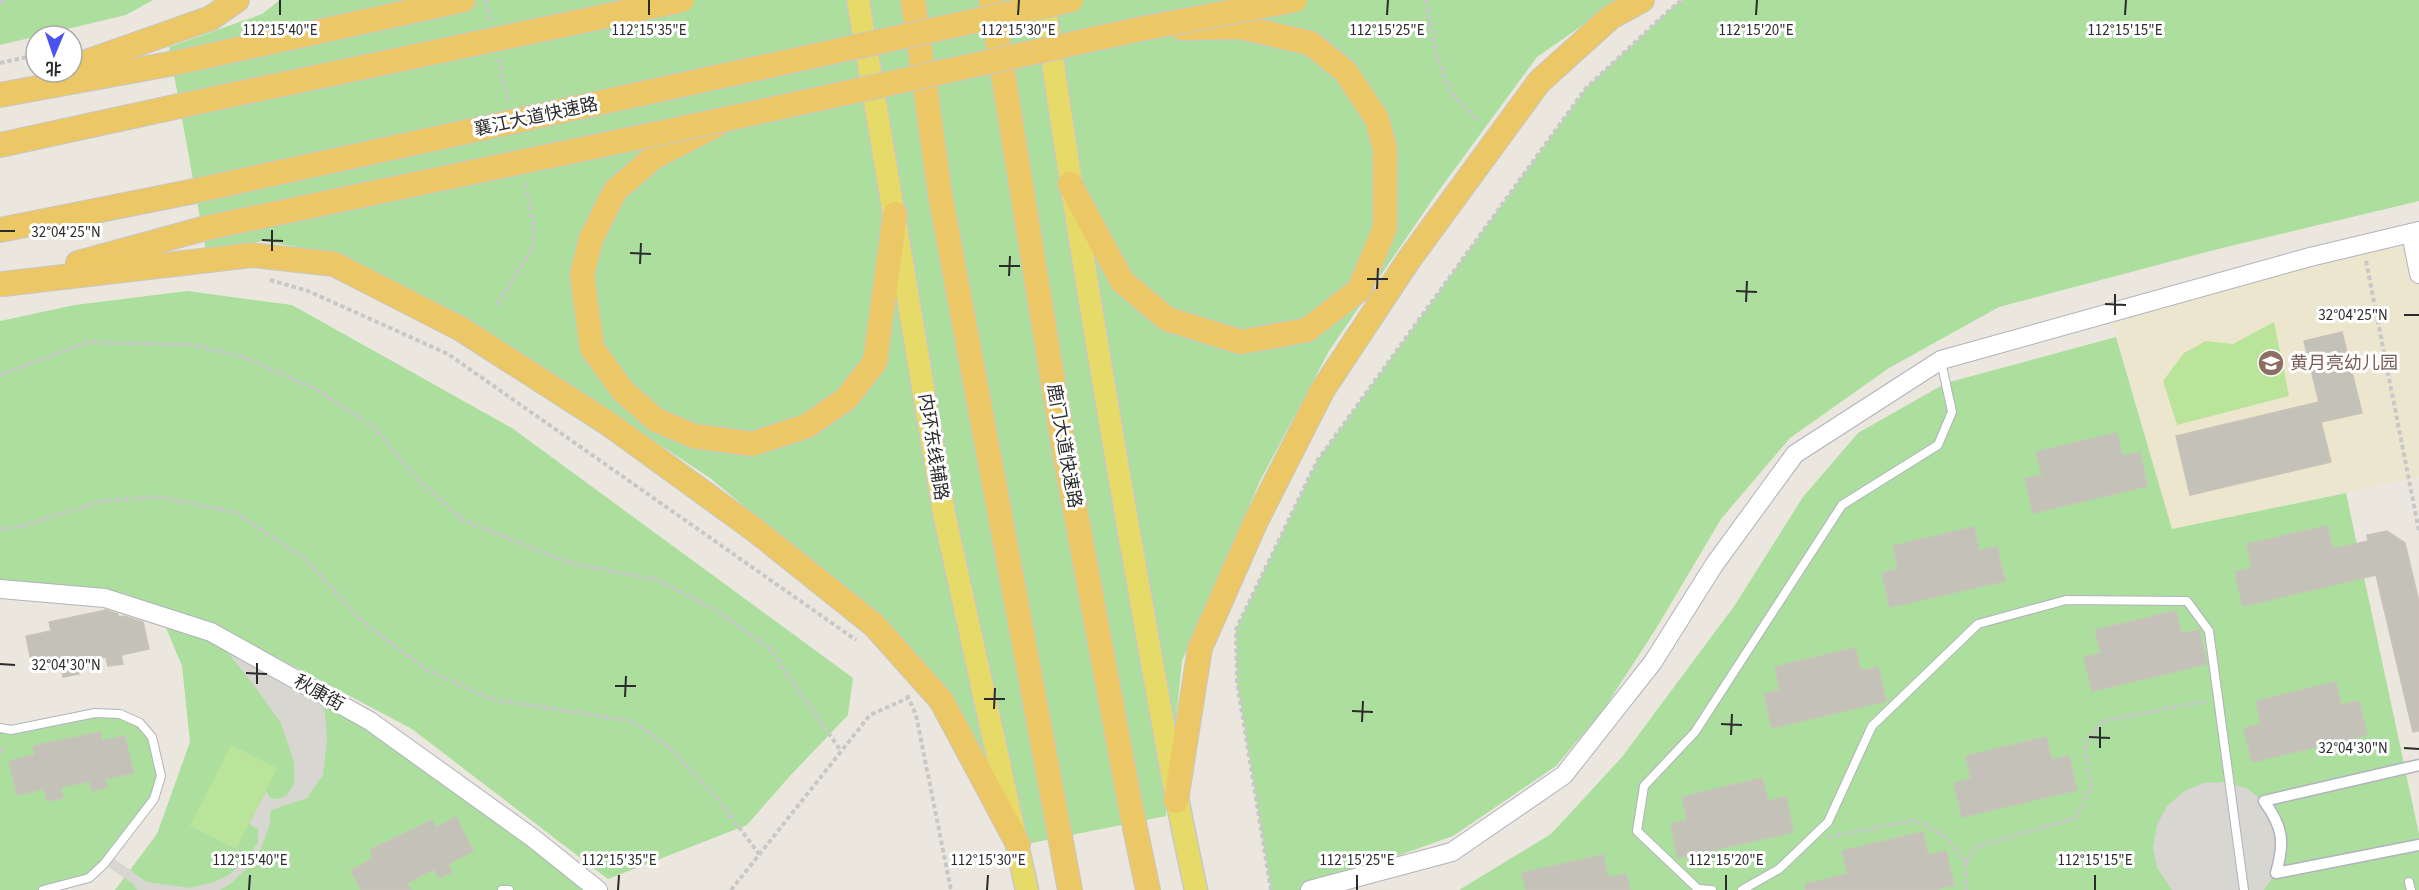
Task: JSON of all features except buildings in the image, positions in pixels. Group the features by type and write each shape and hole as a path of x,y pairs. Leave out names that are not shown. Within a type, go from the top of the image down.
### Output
{"highway":[{"path":"84,63 211,18 237,0"},
{"path":"0,94 175,63 463,0"},
{"path":"0,145 682,0"},
{"path":"913,0 940,194 1070,890"},
{"name":"鹿门大道快速路","path":"991,0 1064,450 1148,890"},
{"name":"襄江大道快速路","path":"5,230 190,192 1071,0"},
{"path":"2,285 206,228 731,118 1140,29 1295,0"},
{"path":"1176,801 1200,648 1256,521 1323,392 1408,261 1539,82 1611,17 1642,0"},
{"path":"1070,184 1122,281 1167,319 1241,342 1307,330 1359,290 1385,228 1385,149 1377,119 1345,71 1310,43 1240,27 1140,29"},
{"path":"0,94 27,84"},
{"path":"731,118 654,157 615,191 591,239 582,275 592,348 623,391 656,420 694,436 752,444 807,426 846,399 875,362 894,214"},
{"path":"2,285 252,255 334,264 461,329 609,424 755,530 874,625 941,700 1018,844"}],"main road":[{"name":"内环东线辅路","path":"858,0 944,513 1027,890"},
{"path":"1044,0 1070,184 1176,801 1196,890"}],"street":[{"path":"1310,890 1452,852 1564,775 1653,662 1714,565 1795,454 1941,360 2310,257 2415,232 2419,274"},
{"name":"秋康街","path":"0,589 105,598 211,632 370,721 533,838 597,890"},
{"path":"2419,765 2264,801 2275,816 2281,835 2282,855 2276,873 2419,846"}],"lane":[{"path":"1712,890 1698,890 1637,831 1644,786 1695,732 1842,505 1938,445 1952,412 1941,360"},
{"path":"1742,890 1779,869 1828,822 1872,726 1978,624 2066,600 2187,601 2209,631 2244,890"},
{"path":"0,728 11,730 95,713 120,714 140,723 152,737 161,776 154,799 104,864 88,878 42,890"},
{"path":"502,890 509,890"}],"path":[{"path":"0,2 7,0"},
{"path":"1426,0 1436,54 1451,93 1478,121"},
{"path":"1271,890 1238,681 1236,629 1317,461 1586,88 1683,0"},
{"path":"0,63 24,58"},
{"path":"2363,244 2419,531"},
{"path":"265,279 308,291 448,354 866,647"},
{"path":"0,375 88,342 194,345 244,357 317,390 374,427 415,477 463,520 570,563 658,580 716,610 770,649 841,751"},
{"path":"0,529 24,526 102,501 159,497 236,512 305,559 364,623 427,670 491,699 631,721 670,748 718,799 759,854"},
{"path":"905,690 916,715 951,890"},
{"path":"731,890 870,715 908,698"},
{"path":"1966,890 1966,863 1975,847 2076,818 2091,787 2085,744 2103,721 2218,699"},
{"path":"0,747 2,751 0,755"},
{"path":"1812,838 1834,837 1915,820 1944,835 1966,863"}],"shaded area":[{"name":"黄月亮幼儿园","path":"2411,233 2419,274 2419,477 2172,529 2110,313"},
{"path":"211,632 316,691 325,714 327,741 323,775 307,798 271,810 269,828 256,859 231,883 220,890 137,890 133,884 104,864 110,856 147,882 190,888 214,882 229,875 246,860 258,842 258,829 249,824 266,791 270,798 279,799 287,795 294,784 294,762 281,723"},
{"path":"2225,782 2246,788 2264,801 2281,835 2276,873 2264,890 2172,890 2157,868 2153,847 2157,825 2167,806 2183,792 2203,783"}],"green space":[{"path":"0,0 153,0 126,15 84,25 24,24 24,39 0,45"},
{"path":"280,0 1619,0 1537,57 1437,193 1329,351 1260,481 1182,661 1166,816 1027,844 937,685 900,635 710,478 547,370 405,286 335,254 263,241 206,251 169,47 262,14"},
{"path":"1683,0 2419,0 2419,201 2214,250 1999,307 1889,368 1790,438 1721,519 1657,627 1604,709 1556,766 1453,836 1301,890 1271,890 1237,682 1236,629 1317,461 1586,88"},
{"path":"187,291 292,305 512,428 853,678 848,715 747,825 608,879 412,729 229,632 123,593 0,582 0,321 75,305"},
{"path":"2274,322 2289,396 2177,425 2163,381 2184,353 2206,341 2233,344"},
{"path":"2116,337 2172,529 2346,493 2419,834 2419,890 1459,890 1551,834 1622,757 1735,605 1803,497 1858,433 1946,383"},
{"path":"161,616 370,721 598,890 115,890 157,834 190,742 182,666"},
{"path":"95,713 120,714 140,723 152,737 161,776 154,799 89,878 37,890 0,890 0,728"},
{"path":"231,745 277,768 236,849 190,826"}],"place":[{"name":"黄月亮幼儿园","path":"2271,363"}]}
